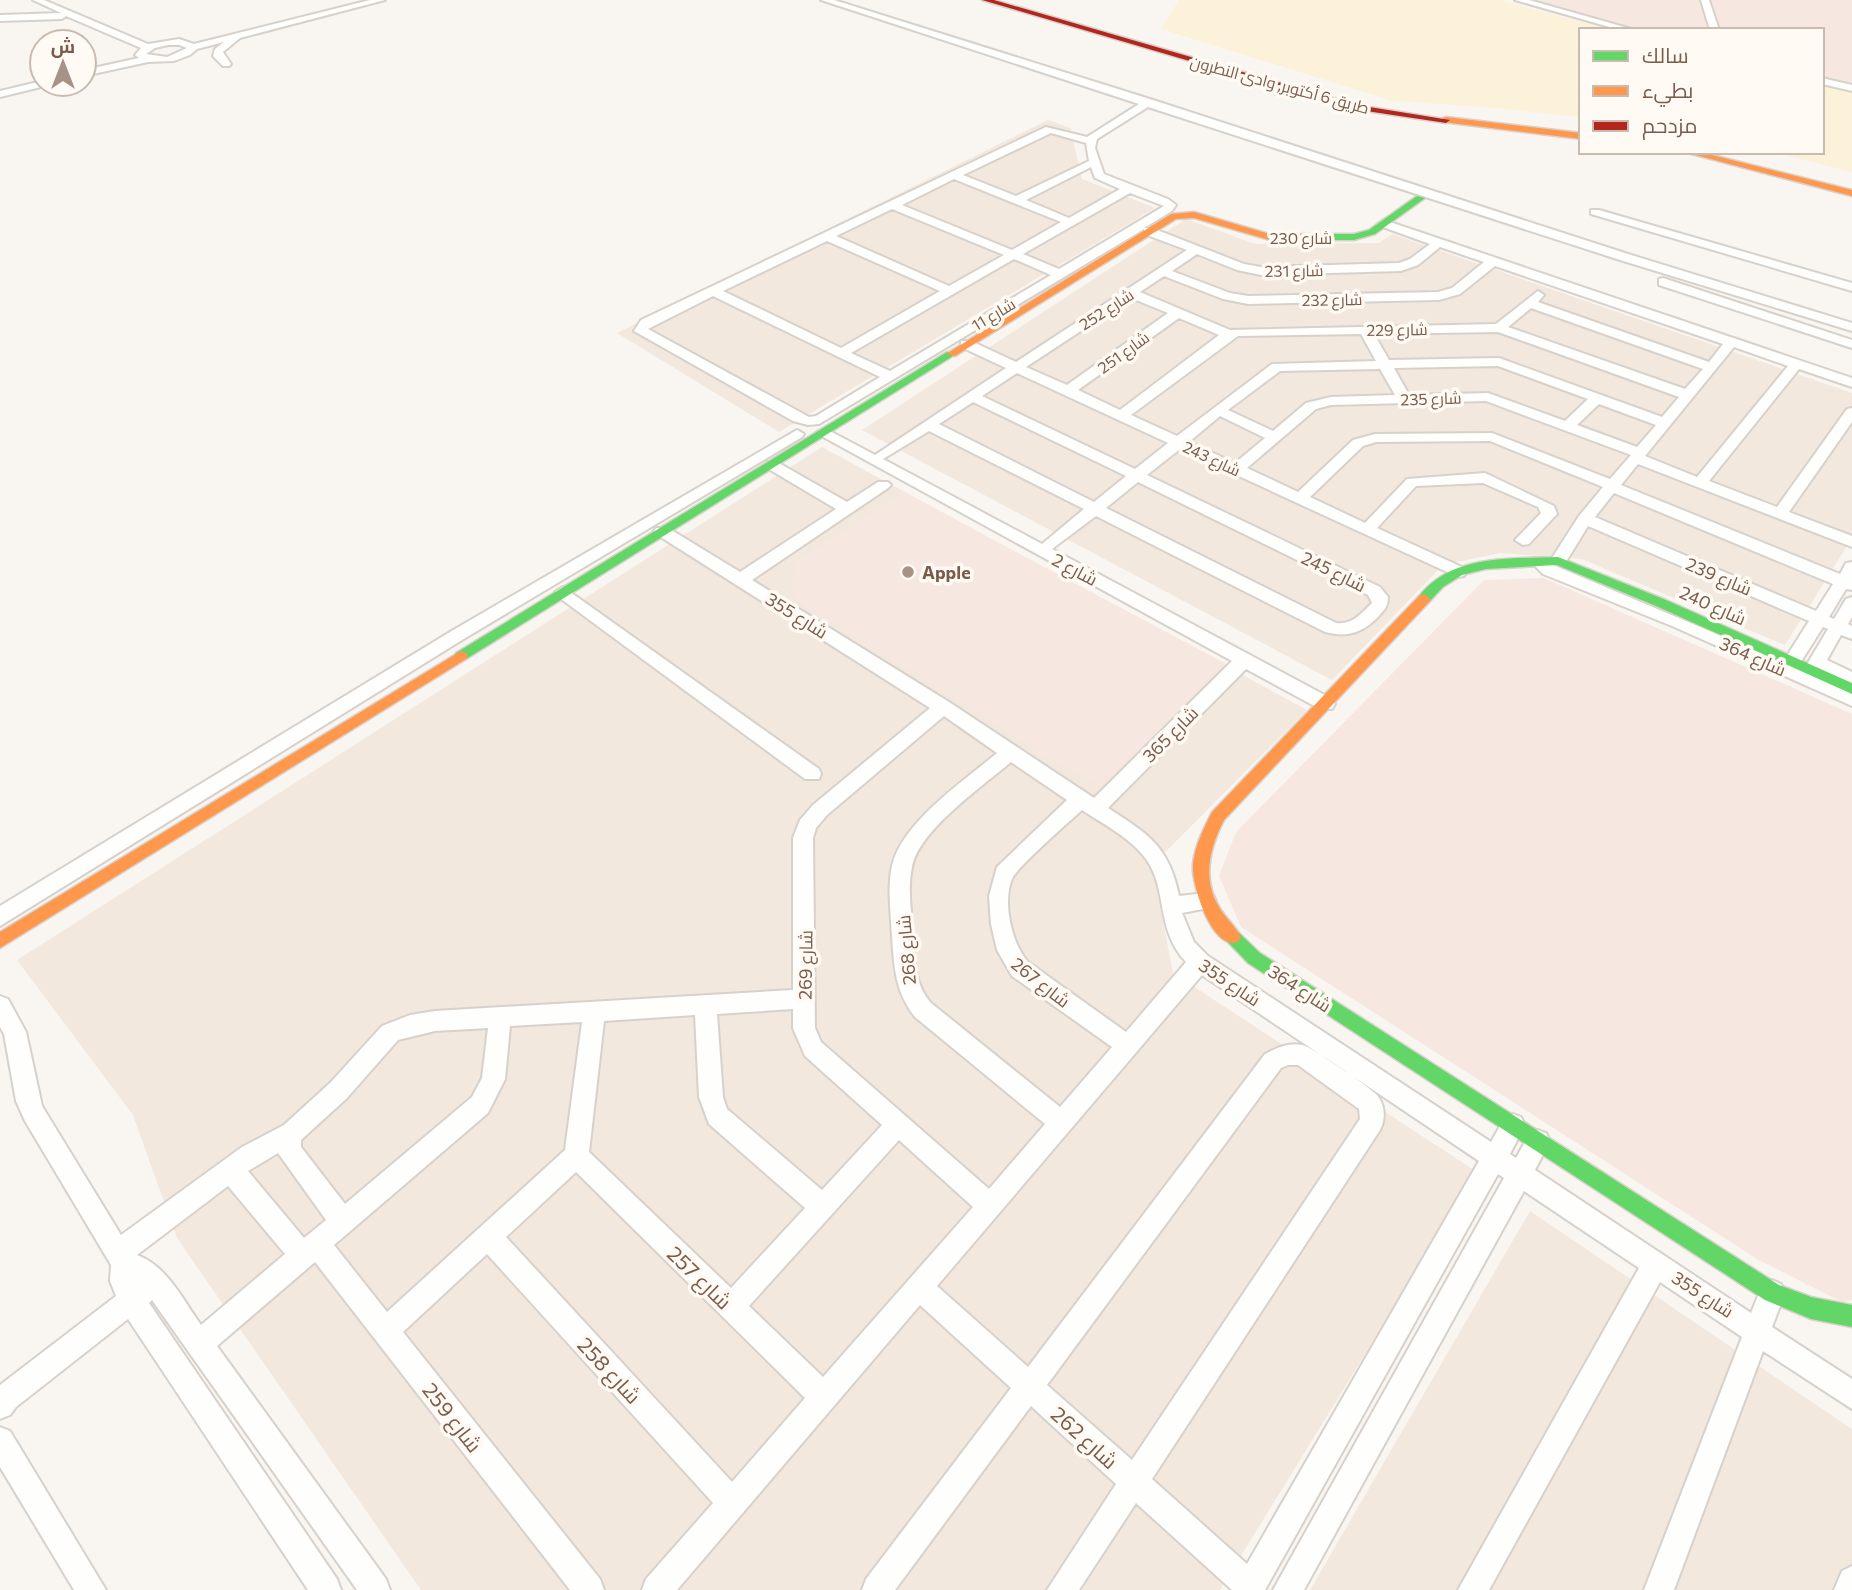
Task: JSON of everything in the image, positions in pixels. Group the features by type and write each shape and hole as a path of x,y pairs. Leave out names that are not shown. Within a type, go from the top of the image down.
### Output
{"street":[{"path":"189,45 355,0"},
{"path":"98,67 145,53 165,43 189,45 381,0"},
{"path":"825,0 1105,88 1152,109 1852,344"},
{"name":"طريق 6 أكتوبر, وادى النطرون","path":"986,0 1356,107 1435,120 1579,136"},
{"name":"طريق 6 أكتوبر, وادى النطرون","path":"1018,0 1108,29 1343,94 1437,111 1579,127"},
{"path":"1519,0 1624,28"},
{"path":"1705,0 1714,28"},
{"path":"30,13 40,1 145,53 175,58 188,53 189,45"},
{"path":"1,14 30,13 75,17"},
{"path":"226,64 218,56 219,48 245,33"},
{"path":"1824,81 1852,88"},
{"path":"0,91 28,84"},
{"path":"1105,88 1151,94 1255,133 1626,254 1663,269 1852,327"},
{"path":"824,427 798,418 641,331 642,326 1050,129 1090,141 1125,120 1152,109 1255,133"},
{"path":"1016,201 1076,169 1093,163 1090,141"},
{"path":"1696,154 1852,193"},
{"path":"1742,154 1852,182"},
{"name":"شارع 230","path":"1093,163 1104,179 1168,202 1171,212 1194,215 1273,238 1361,236 1384,224 1418,199"},
{"path":"955,176 1070,222"},
{"path":"841,353 1128,189"},
{"path":"1418,199 1852,339"},
{"path":"895,206 1060,274"},
{"name":"شارع 11","path":"824,427 966,344 1149,231 1171,212"},
{"name":"شارع 11","path":"824,427 889,376 1060,274 1171,212"},
{"path":"1595,212 1852,287"},
{"path":"1384,224 1852,383"},
{"name":"شارع 231","path":"1149,231 1241,267 1261,271 1394,267 1410,264 1438,243"},
{"path":"828,237 949,291"},
{"name":"شارع 252","path":"882,455 1196,250"},
{"path":"1626,254 1645,251 1852,316"},
{"path":"1663,269 1661,266 1664,261 1674,259"},
{"name":"شارع 232","path":"1164,272 1227,296 1255,316 1446,295 1456,291 1493,261"},
{"path":"1499,328 1553,281"},
{"path":"713,292 889,376"},
{"path":"1121,416 1229,334 1131,293"},
{"path":"1529,303 1711,367"},
{"name":"شارع 251","path":"1068,391 1178,312"},
{"name":"شارع 229","path":"1229,334 1255,316 1365,330 1499,328 1688,395"},
{"path":"1365,330 1404,398"},
{"path":"1299,499 1358,443 1375,438 1493,437 1612,486 1849,578 1791,663 1560,558 1585,519 1612,486 1638,456 1732,342"},
{"name":"شارع 243","path":"966,344 1458,572"},
{"path":"1056,552 1095,508 1277,366 1499,362 1665,423"},
{"path":"1700,483 1796,364"},
{"name":"شارع 245","path":"929,425 1338,630 1357,628 1380,604 1380,597 1374,591 972,396"},
{"name":"شارع 235","path":"1236,470 1317,403 1488,397 1568,426 1700,483 1852,542"},
{"path":"1568,426 1597,398"},
{"path":"1218,411 1275,436"},
{"path":"1780,514 1852,412"},
{"path":"0,941 772,465 824,427"},
{"name":"شارع 2","path":"824,427 882,455 1244,660 1329,700"},
{"name":"شارع 2","path":"824,427 1329,700"},
{"path":"0,917 456,636 797,434"},
{"path":"772,465 847,509"},
{"path":"1367,530 1412,482 1482,478 1549,509 1549,514 1523,540"},
{"path":"740,580 883,485"},
{"name":"شارع 239","path":"1585,519 1845,630"},
{"name":"شارع 355","path":"662,531 943,707 1152,849 1161,867 1176,934 1190,954 1200,962 1758,1330 1852,1395"},
{"name":"شارع 364","path":"1560,558 1486,565 1458,572 1438,584 1218,816 1205,834 1199,855 1199,877 1206,901 1217,922 1234,941 1255,958 1772,1293 1800,1305 1836,1315 1852,1316"},
{"name":"شارع 364","path":"1539,562 1549,570 1678,622 1810,671 1852,700"},
{"path":"563,592 812,774"},
{"path":"1810,671 1845,630 1852,603"},
{"name":"شارع 365","path":"1088,804 1244,660"},
{"path":"1810,671 1852,679"},
{"path":"1810,671 1852,689"},
{"name":"شارع 269","path":"943,707 820,810 807,825 803,838 806,1035 813,1049 990,1206"},
{"name":"شارع 268","path":"1011,752 916,836 904,857 901,880 904,973 909,993 923,1010 1062,1123"},
{"name":"شارع 267","path":"1088,804 1004,873 1000,888 1004,946 1012,962 1020,969 1128,1046"},
{"path":"1170,906 1206,901"},
{"path":"657,1590 1200,962"},
{"path":"121,1258 230,1169 292,1133 339,1090 390,1033 410,1025 435,1021 804,999"},
{"path":"0,1006 15,1031 33,1113 121,1258 123,1281 131,1300 326,1590"},
{"path":"706,1006 711,1097 717,1116 822,1206"},
{"path":"385,1331 576,1156 594,1013"},
{"path":"200,1345 480,1105 493,1079 500,1017"},
{"path":"877,1590 1273,1061 1286,1055 1302,1055 1367,1101 1372,1109 1372,1122 1062,1590"},
{"path":"731,1307 898,1124"},
{"path":"1250,1589 1513,1125"},
{"path":"292,1133 288,1144 290,1152 344,1223"},
{"path":"1288,1590 1538,1141"},
{"name":"شارع 257","path":"576,1156 825,1398"},
{"name":"شارع 259","path":"230,1169 385,1331 589,1590"},
{"name":"شارع 258","path":"488,1237 732,1503"},
{"path":"121,1258 139,1268 155,1282 375,1590"},
{"path":"1473,1590 1656,1263"},
{"path":"0,1405 6,1397 155,1282"},
{"name":"شارع 262","path":"919,1287 1250,1589"},
{"path":"1659,1590 1772,1293"},
{"path":"0,1441 91,1590"},
{"path":"1849,1590 1852,1581"}],"shaded area":[{"path":"1528,0 1852,0 1852,84 1824,77 1824,28 1634,28"},
{"path":"1048,120 1070,128 1082,179 1155,208 779,432 617,333"},
{"path":"1186,219 1255,244 1379,243 1392,234 1852,393 1852,538 1785,645 1582,559 1500,553 1443,565 1332,680 862,430"},
{"path":"822,447 1307,710 1152,865 1173,973 1477,1172 1220,1590 421,1590 177,1238 133,1115 17,960"},
{"path":"905,493 1232,667 1101,786 1048,757 793,598 794,563"},
{"path":"1544,578 1852,714 1852,1300 1842,1302 1757,1259 1241,927 1219,876 1236,832 1484,580"},
{"path":"1530,1211 1852,1429 1852,1590 1310,1590"}],"sand":[{"path":"1179,0 1499,0 1604,28 1579,28 1579,117 1393,101 1161,29"},
{"path":"1824,87 1852,94 1852,172 1781,154 1824,154"}],"traffic: fast":[{"path":"1314,237 1354,237 1372,232 1420,198"},
{"path":"461,656 951,354"},
{"path":"1424,599 1438,584 1458,572 1486,565 1558,561 1661,603 1852,689"},
{"path":"1232,937 1254,958 1772,1293 1811,1308 1852,1316"}],"traffic: slow":[{"path":"1446,120 1579,136"},
{"path":"1696,154 1852,193"},
{"path":"951,354 1174,216 1194,215 1273,238 1314,237"},
{"path":"1232,937 1210,908 1201,879 1204,849 1218,816 1424,599"},
{"path":"0,941 461,656"}],"traffic: jam":[{"path":"986,0 1356,107 1446,120"}],"place":[{"name":"Apple","path":"908,572"}]}
